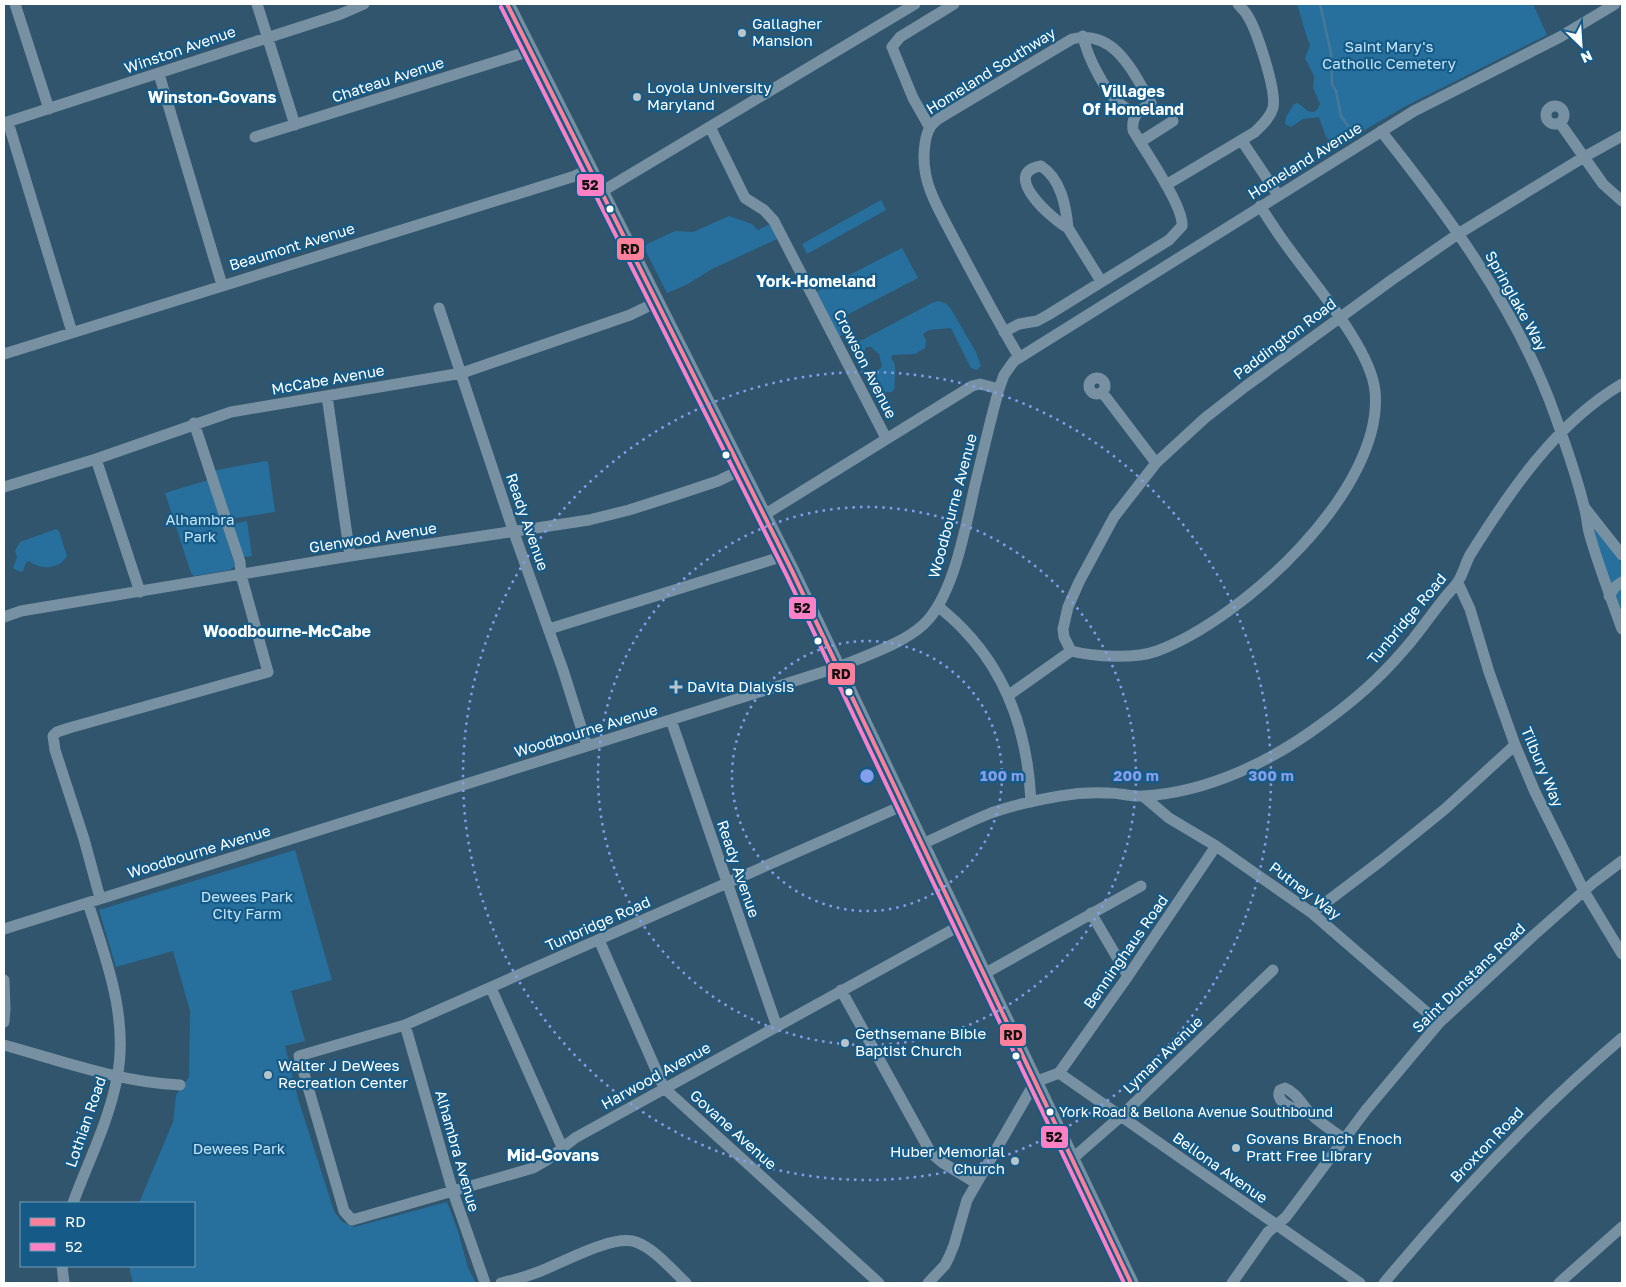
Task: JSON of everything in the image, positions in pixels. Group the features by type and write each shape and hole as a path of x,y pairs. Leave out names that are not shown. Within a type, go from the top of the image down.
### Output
{"main road":[{"path":"507,4 839,668 1131,1283"}],"street":[{"path":"15,4 49,109"},
{"path":"257,4 295,125"},
{"name":"Winston Avenue","path":"6,122 159,74 341,14 364,4"},
{"path":"601,192 915,4"},
{"name":"Homeland Southway","path":"954,4 900,37 892,47 913,98 930,128 943,116 1043,55 1072,39 1083,36"},
{"path":"1166,185 1242,141 1263,124 1273,107 1274,98 1271,80 1252,25 1246,12 1238,4"},
{"name":"Homeland Avenue","path":"1019,357 1414,111 1560,36 1615,4"},
{"path":"1004,332 1019,324 1037,321 1169,240 1180,230 1181,216 1166,185 1132,126 1137,112 1152,103 1128,64 1117,51 1105,42 1083,36 1086,52 1112,95 1125,108 1137,112"},
{"name":"Chateau Avenue","path":"255,137 530,50"},
{"path":"159,74 222,285"},
{"path":"1140,142 1173,121"},
{"path":"6,122 72,332"},
{"path":"1560,123 1603,184 1622,201"},
{"name":"Crowson Avenue","path":"710,127 745,198 764,210 774,222 886,438"},
{"path":"930,128 924,156 927,180 948,226 1019,357"},
{"name":"Springlake Way","path":"1381,131 1434,199 1458,234 1495,291 1526,348 1549,398 1562,433 1590,535 1609,596 1622,629"},
{"name":"Paddington Road","path":"1071,651 1064,637 1063,629 1068,607 1079,582 1114,517 1156,463 1212,413 1339,317 1458,234 1622,136"},
{"path":"1242,141 1278,195"},
{"path":"1068,228 1059,223 1040,205 1026,185 1026,174 1032,168 1041,166 1050,173 1056,182 1062,194 1068,228 1101,281"},
{"name":"Beaumont Avenue","path":"4,354 575,176 589,169"},
{"path":"1009,695 1071,651 1094,655 1156,652 1196,633 1222,616 1270,578 1293,556 1339,499 1362,457 1372,432 1376,410 1372,374 1366,360 1339,317 1260,206"},
{"name":"McCabe Avenue","path":"4,487 96,459 194,423 231,412 462,373 630,315 656,302"},
{"name":"Ready Avenue","path":"439,308 587,746"},
{"name":"Woodbourne Avenue","path":"4,929 839,668 906,636 922,626 938,606 949,582 964,535 999,389 1009,366 1019,357"},
{"path":"764,515 972,386 980,384 999,389"},
{"name":"Tunbridge Road","path":"922,844 992,813 1031,802 1079,793 1143,796 1176,791 1227,777 1277,754 1300,740 1380,675 1402,653 1444,598 1458,583 1468,558 1504,502 1541,454 1606,394 1622,384"},
{"path":"1102,392 1156,463"},
{"path":"326,396 350,556"},
{"path":"100,898 84,839 54,750 52,736 69,728 268,672 237,554 194,423"},
{"path":"96,459 140,592"},
{"name":"Glenwood Avenue","path":"4,617 21,611 350,556 589,520 629,510 698,488 741,470"},
{"name":"Springlake Way","path":"1584,508 1622,555"},
{"path":"549,629 784,556"},
{"path":"1609,596 1615,587 1622,582"},
{"name":"Tilbury Way","path":"1458,583 1470,608 1515,745 1535,792 1584,891 1622,954"},
{"path":"938,606 980,648 1009,695 1027,753 1031,802"},
{"name":"Ready Avenue","path":"671,720 777,1027"},
{"path":"1312,913 1445,809 1515,745"},
{"name":"Putney Way","path":"1143,796 1169,818 1216,846 1312,913 1439,1023"},
{"name":"Tunbridge Road","path":"352,1220 344,1211 300,1056 405,1025 904,805"},
{"name":"Benninghaus Road","path":"1059,1073 1128,976 1216,846"},
{"name":"Saint Dunstans Road","path":"1232,1283 1268,1232 1286,1217 1372,1103 1439,1023 1511,955 1584,891 1622,861"},
{"path":"984,974 1141,886"},
{"name":"Lothian Road","path":"73,1202 106,1116 117,1077 120,1027 112,982 88,903"},
{"path":"1091,913 1128,976"},
{"name":"Harwood Avenue","path":"352,1220 533,1168 575,1138 961,925"},
{"name":"Govane Avenue","path":"599,940 664,1088 879,1283"},
{"name":"Lyman Avenue","path":"1072,1159 1120,1117 1273,970"},
{"path":"4,980 4,1022"},
{"path":"491,988 562,1147"},
{"path":"841,990 931,1153 943,1163 976,1183"},
{"name":"Alhambra Avenue","path":"405,1025 453,1192 485,1283"},
{"name":"Broxton Road","path":"1384,1283 1457,1198 1524,1127 1622,1038"},
{"path":"4,1045 117,1077 149,1083 180,1085"},
{"path":"928,1283 949,1257 967,1200 1035,1082 1059,1073"},
{"name":"Bellona Avenue","path":"1059,1073 1360,1283"},
{"path":"1310,1113 1344,1139"},
{"path":"1559,1283 1622,1227"},
{"path":"501,1283 540,1271 619,1241 636,1242 654,1253 686,1283"},
{"path":"62,1267 64,1283"}],"green space":[{"name":"Saint Mary's Catholic Cemetery","path":"1297,4 1533,4 1547,35 1404,107 1358,134 1342,146 1335,145 1326,137 1319,117 1303,119 1291,127 1285,124 1286,117 1294,104 1298,103 1308,111 1313,112 1317,110 1320,104 1313,88 1314,76 1305,58 1310,45"},
{"path":"881,200 886,210 807,254 802,244"},
{"path":"729,216 752,224 758,230 770,224 777,239 712,269 688,284 667,293 643,246 675,231 693,232"},
{"path":"902,248 918,278 841,318 844,329 839,337 816,292"},
{"path":"938,301 947,304 951,309 976,352 981,366 977,370 971,368 951,328 929,330 923,334 926,341 925,348 915,354 893,355 891,358 895,365 895,387 892,392 873,393 866,379 882,367 879,354 871,347 866,347 863,355 855,358 849,347"},
{"name":"Alhambra Park","path":"268,462 275,512 230,519 215,472 217,470"},
{"name":"Alhambra Park","path":"208,480 235,566 230,570 194,576 191,573 165,493"},
{"name":"Alhambra Park","path":"247,521 252,556 243,557 233,524"},
{"path":"1594,525 1622,564 1622,619 1593,532"},
{"path":"56,529 59,531 67,556 64,561 54,566 44,567 29,561 26,563 23,571 20,572 13,568 17,557 15,551 20,542"},
{"name":"Dewees Park","path":"295,850 332,980 291,991 305,1041 285,1046 299,1102 334,1211 342,1222 354,1227 447,1202 458,1231 468,1268 476,1283 133,1283 129,1267 195,1267 195,1202 139,1202 173,1122 176,1095 189,1077 190,1011 173,951 116,967 99,910"}],"waterway":[{"path":"1320,4 1331,53 1332,84 1336,91 1341,116 1348,126"}],"transit line":[{"name":"RD","path":"507,4 792,571 1131,1283"},
{"name":"52","path":"501,7 786,574 1124,1283"}],"place":[{"name":"Gallagher Mansion","path":"742,33"},
{"name":"Loyola University Maryland","path":"637,97"},
{"name":"DaVita Dialysis","path":"676,687"},
{"name":"Gethsemane Bible Baptist Church","path":"845,1043"},
{"name":"Walter J DeWees Recreation Center","path":"268,1075"},
{"name":"York Road & Bellona Avenue Southbound","path":"1050,1112"},
{"name":"Govans Branch Enoch Pratt Free Library","path":"1236,1148"},
{"name":"Huber Memorial Church","path":"1015,1161"}],"district":[{"name":"Winston-Govans","path":"212,97"},
{"name":"Villages Of Homeland","path":"1133,100"},
{"name":"York-Homeland","path":"816,281"},
{"name":"Woodbourne-McCabe","path":"287,631"},
{"name":"Mid-Govans","path":"553,1155"}],"park label":[{"name":"Dewees Park City Farm","path":"247,906"}]}
